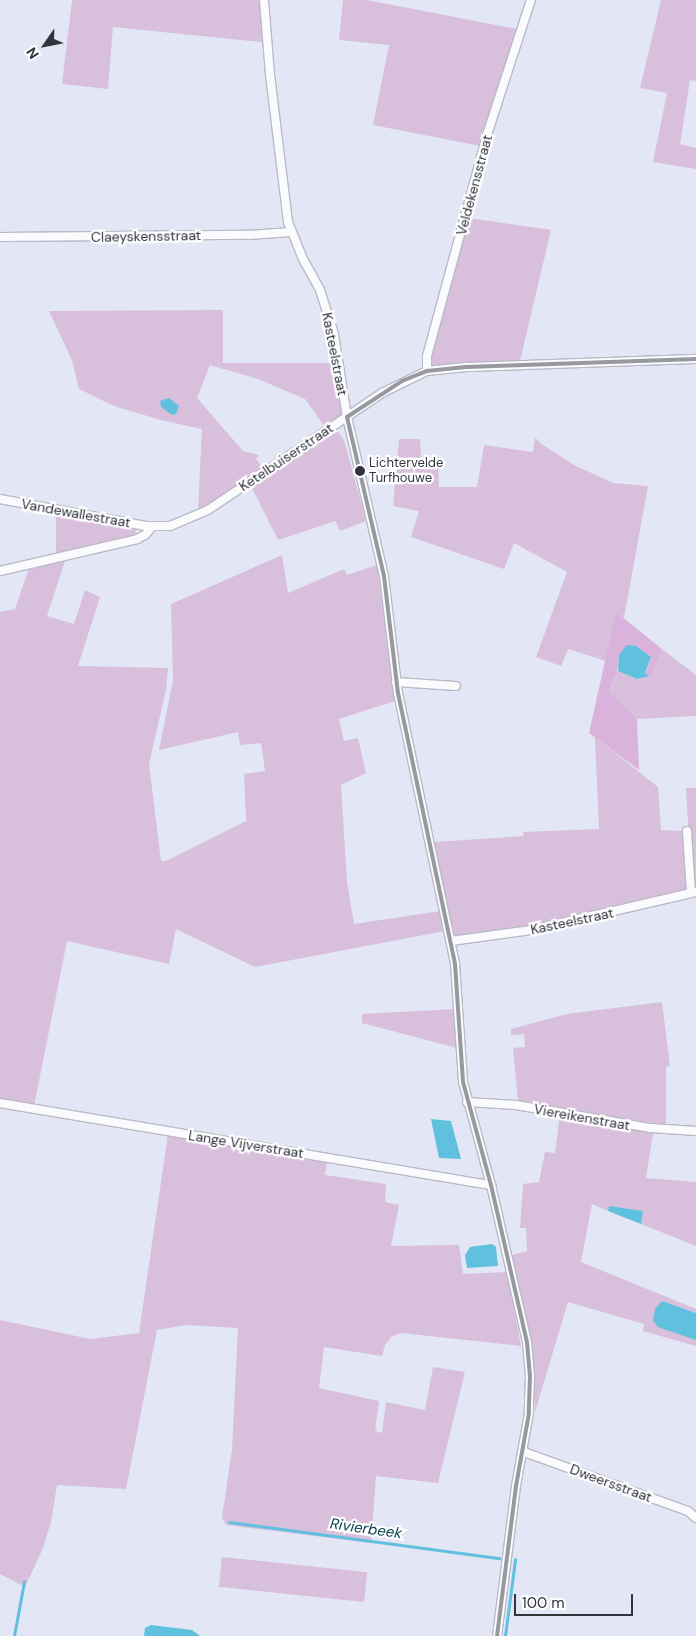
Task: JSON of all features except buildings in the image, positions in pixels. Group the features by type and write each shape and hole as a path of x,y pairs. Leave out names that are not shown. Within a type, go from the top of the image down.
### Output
{"street":[{"name":"Kasteelstraat","path":"264,0 270,75 286,208 291,232 320,290 334,334 347,417 384,576 396,682 451,941 459,990 463,1082 491,1186 527,1342 530,1376 529,1413 524,1452 516,1486 497,1636"},
{"name":"Veldekensstraat","path":"426,371 427,356 488,132 531,0"},
{"name":"Claeyskensstraat","path":"0,237 249,235 291,232"},
{"name":"Ketelbuiserstraat","path":"0,571 137,539 145,535 152,526 181,523 208,510 402,381 426,371 466,367 696,359"},
{"name":"Vandewallestraat","path":"0,499 152,526"},
{"path":"396,682 456,686"},
{"name":"Kasteelstraat","path":"451,941 531,930 693,892 687,831"},
{"name":"Viereikenstraat","path":"467,1102 516,1105 651,1128 696,1131"},
{"name":"Lange Vijverstraat","path":"0,1103 491,1186"},
{"name":"Dweersstraat","path":"524,1452 688,1511 696,1518"}],"shaded area":[{"path":"72,0 260,0 262,42 113,27 108,89 62,84"},
{"path":"343,0 367,0 517,29 480,146 373,125 389,45 339,40"},
{"path":"661,0 696,0 696,81 690,80 680,144 696,148 696,169 653,162 667,93 640,88"},
{"path":"468,218 551,230 520,361 432,365 430,359"},
{"path":"223,310 223,363 335,363 344,415 325,427 305,399 258,379 210,365 197,398 243,451 259,455 256,459 264,469 198,511 202,429 161,420 114,406 79,389 72,360 49,311"},
{"path":"338,432 344,440 366,521 340,531 335,521 278,540 251,486 325,437"},
{"path":"535,437 540,443 576,466 613,483 648,486 624,618 616,612 606,661 568,649 561,666 536,657 567,572 514,543 504,569 411,537 419,511 393,506 399,439 420,439 421,458 438,458 439,487 477,487 484,445 533,452"},
{"path":"56,514 136,530 135,534 129,537 56,553"},
{"path":"282,555 288,593 344,569 347,575 377,565 395,701 339,719 344,741 358,738 366,773 341,785 347,882 354,924 440,911 445,931 255,967 176,929 169,964 67,941 34,1106 0,1101 0,612 15,609 29,568 66,558 47,616 74,624 85,590 100,597 78,666 168,668 166,690 149,764 161,861 166,861 246,821 244,774 265,771 261,743 240,745 238,732 159,750 173,680 171,604"},
{"path":"616,612 662,649 653,673 649,676 645,674 651,658 619,655 617,673 609,692 637,719 639,770 589,733"},
{"path":"662,649 696,675 696,716 637,719 609,693 618,671 637,679 653,673"},
{"path":"595,737 658,787 661,830 684,831 688,889 684,892 536,927 458,937 454,935 434,842 524,836 523,832 599,829"},
{"path":"686,788 696,788 696,890 692,890"},
{"path":"662,1002 670,1066 666,1067 666,1124 630,1121 518,1101 513,1048 525,1047 524,1034 511,1035 511,1029 567,1014"},
{"path":"455,1009 457,1048 362,1023 362,1014"},
{"path":"563,1117 653,1133 646,1178 696,1182 696,1246 641,1224 642,1212 609,1206 608,1211 592,1204 581,1262 696,1309 696,1313 662,1301 653,1321 696,1340 696,1346 643,1331 644,1324 568,1302 535,1412 529,1333 511,1255 527,1251 526,1228 520,1228 523,1184 539,1182 545,1152 555,1153 559,1121"},
{"path":"168,1134 327,1162 325,1175 386,1184 385,1202 399,1205 391,1246 459,1245 463,1274 507,1272 521,1346 401,1333 391,1337 385,1345 382,1356 324,1347 319,1388 379,1401 375,1431 382,1433 386,1402 425,1410 433,1367 465,1372 438,1483 376,1476 371,1543 226,1525 222,1518 232,1449 238,1328 186,1325 157,1330 126,1489 57,1485 51,1522 43,1548 25,1587 0,1574 0,1320 90,1339 139,1333"},
{"path":"222,1557 367,1572 364,1602 219,1587"}],"water":[{"path":"169,398 179,406 176,414 172,415 161,407 160,401"},
{"path":"627,645 636,646 651,657 645,673 649,676 637,679 618,671 619,655"},
{"path":"431,1119 451,1121 461,1159 439,1158"},
{"path":"609,1206 643,1211 641,1224 608,1211"},
{"path":"492,1244 496,1247 498,1266 467,1268 465,1255 470,1247"},
{"path":"662,1301 696,1313 696,1340 658,1327 653,1321 655,1309"},
{"path":"151,1625 192,1630 200,1636 144,1636 145,1628"}],"waterway":[{"name":"Rivierbeek","path":"229,1522 500,1558"},
{"name":"Rivierbeek","path":"505,1636 515,1560"},
{"name":"Rivierbeek","path":"14,1636 24,1582"}],"transit line":[{"path":"347,417 402,381 427,371 466,367 696,359"},
{"path":"347,417 384,576 398,693 455,964 463,1082 491,1185 527,1342 530,1376 529,1413 516,1486 497,1636"}],"place":[{"name":"Lichtervelde Turfhouwe","path":"360,471"}]}
